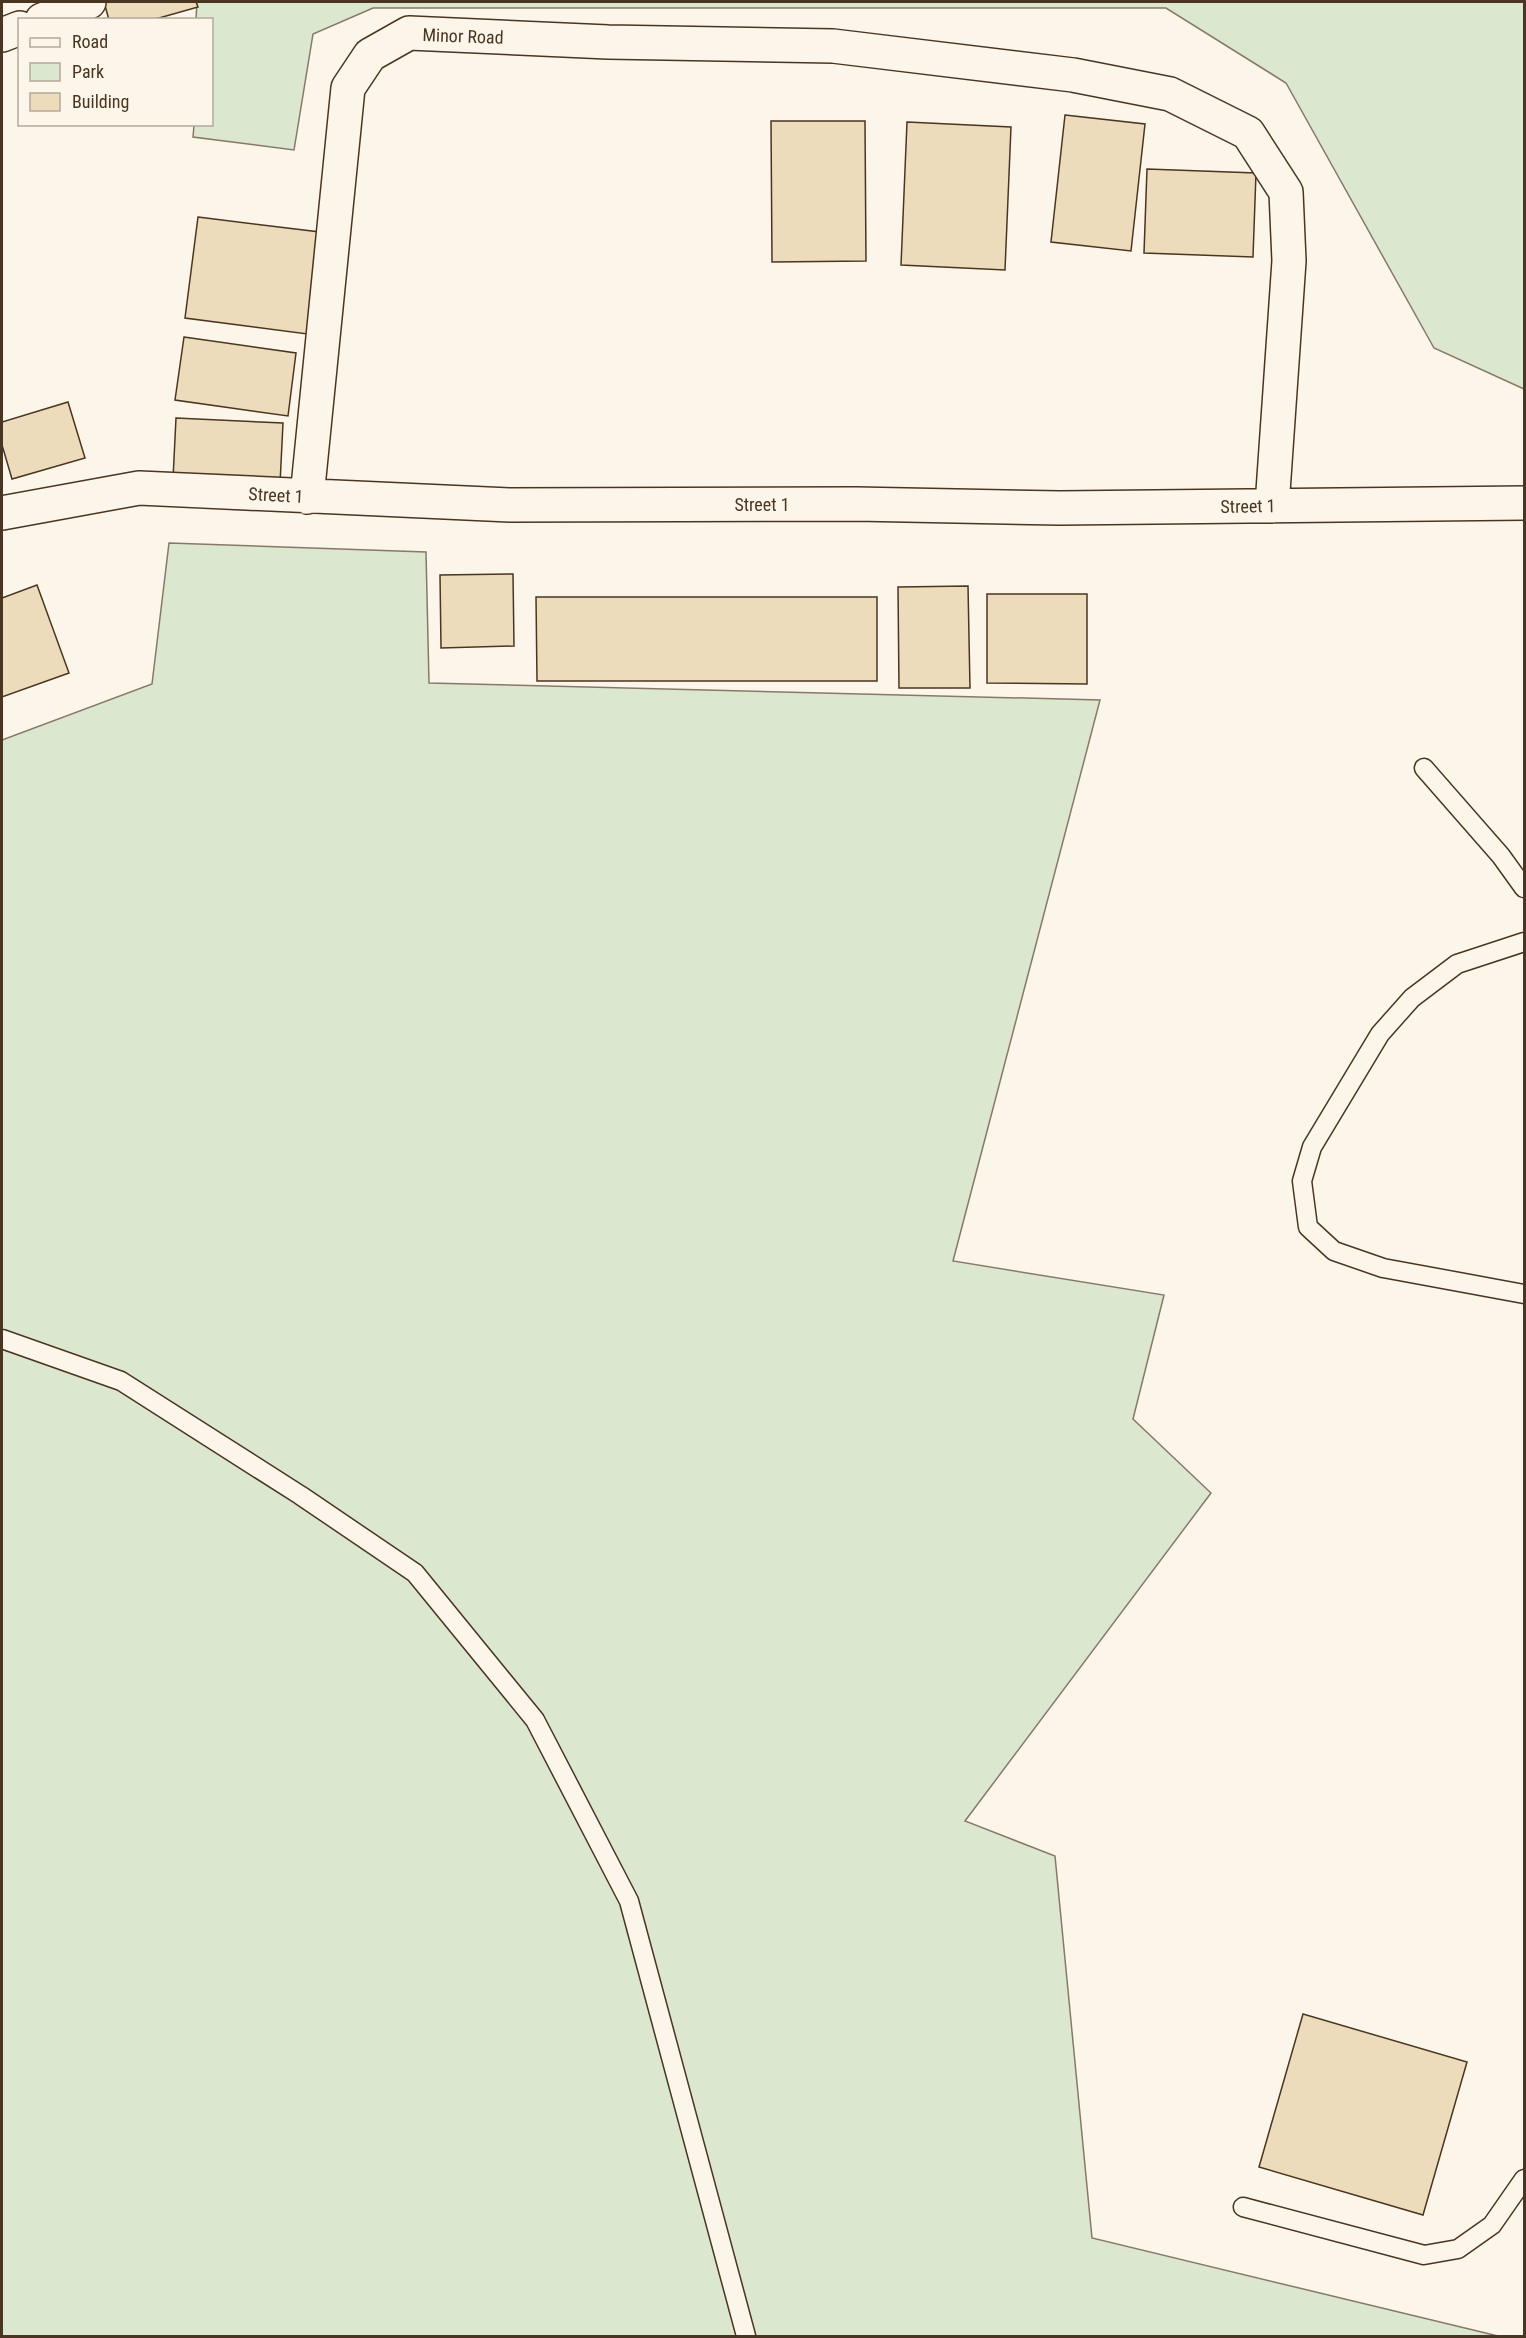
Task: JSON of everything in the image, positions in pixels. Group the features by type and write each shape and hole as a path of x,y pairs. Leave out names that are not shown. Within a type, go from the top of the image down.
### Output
{"street":[{"path":"47,18 89,2"},
{"path":"2,35 18,29"},
{"name":"Minor Road","path":"307,497 348,88 370,55 409,33 608,42 833,46 1073,75 1170,94 1248,133 1286,192 1289,261 1272,506"},
{"name":"Street 1","path":"2,513 139,488 510,505 856,504 1060,508 1524,503"}],"lane":[{"path":"1424,768 1501,856 1524,888"},
{"path":"1524,942 1457,964 1412,998 1380,1034 1312,1147 1302,1180 1308,1227 1334,1251 1383,1268 1524,1294"},
{"path":"2,1339 121,1382 300,1495 415,1573 535,1720 628,1901 746,2337"},
{"path":"1243,2207 1424,2255 1458,2249 1492,2225 1524,2179"}],"green space":[{"path":"197,2 1524,2 1524,389 1434,348 1286,83 1166,8 373,8 313,34 294,150 193,137 194,126 213,126 213,18 196,18"},
{"path":"169,543 426,552 429,683 1100,700 953,1261 1164,1295 1133,1419 1211,1493 965,1821 1055,1856 1092,2238 1498,2336 2,2336 2,740 152,684"}],"building":[{"path":"104,2 196,2 198,7 159,18 108,18"},
{"path":"1065,115 1145,124 1131,251 1051,242"},
{"path":"771,121 865,121 866,261 772,262"},
{"path":"907,122 1011,127 1005,270 901,265"},
{"path":"1147,169 1256,173 1253,257 1144,253"},
{"path":"198,217 328,233 315,335 185,318"},
{"path":"184,337 296,353 288,416 175,400"},
{"path":"68,402 85,458 12,479 2,445 2,422"},
{"path":"176,418 283,423 280,484 173,479"},
{"path":"513,574 514,646 441,648 440,575"},
{"path":"37,585 69,673 2,697 2,598"},
{"path":"968,586 970,688 899,688 898,587"},
{"path":"987,594 1087,594 1087,684 987,683"},
{"path":"536,597 877,597 877,681 537,681"},
{"path":"1303,2014 1467,2062 1423,2215 1259,2167"}]}
